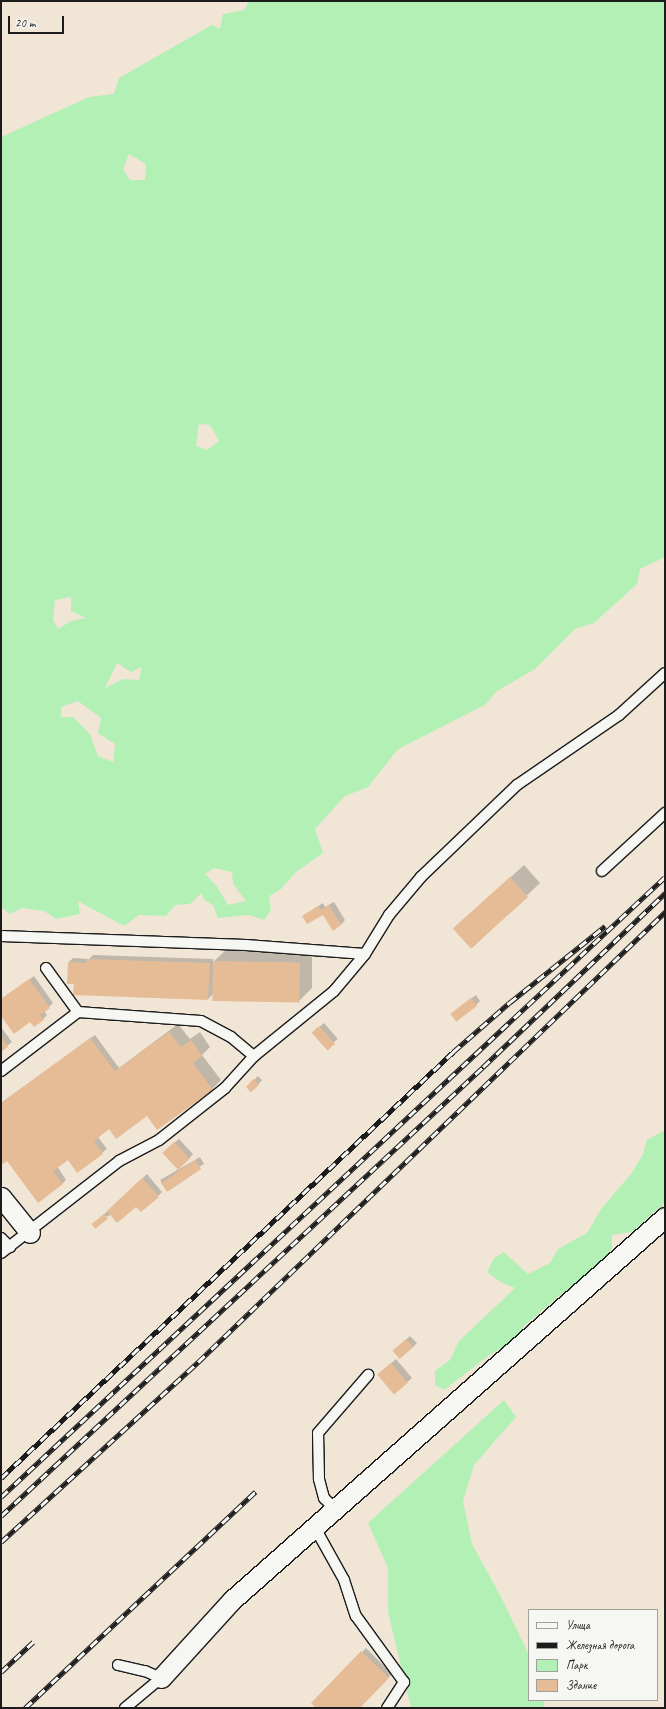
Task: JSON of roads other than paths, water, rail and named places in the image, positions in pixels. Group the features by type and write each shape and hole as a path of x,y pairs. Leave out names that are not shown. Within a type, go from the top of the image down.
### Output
{"street":[{"path":"1,1197 30,1233"},
{"path":"161,1678 232,1600 334,1508 473,1390 665,1218"}],"lane":[{"path":"1,1253 30,1233 119,1161 165,1135 225,1088 254,1056 334,991 365,954 389,915 421,877 517,785 619,715 665,674"},
{"path":"602,871 665,813"},
{"path":"1,936 246,946 365,954"},
{"path":"46,968 78,1012"},
{"path":"1,1071 78,1012 201,1021 232,1037 254,1056"},
{"path":"1,1238 10,1247"},
{"path":"334,1508 324,1498 319,1479 318,1433 368,1375"},
{"path":"314,1526 344,1580 356,1616 404,1682 387,1708"},
{"path":"118,1665 145,1671 161,1678 125,1708"}],"railway":[{"path":"1,1497 665,877"},
{"path":"1,1516 483,1067 665,893"},
{"path":"1,1542 198,1362 665,912"},
{"path":"1,1478 453,1052 509,1003 605,926"},
{"path":"25,1708 255,1492"},
{"path":"1,1672 33,1642"}]}
